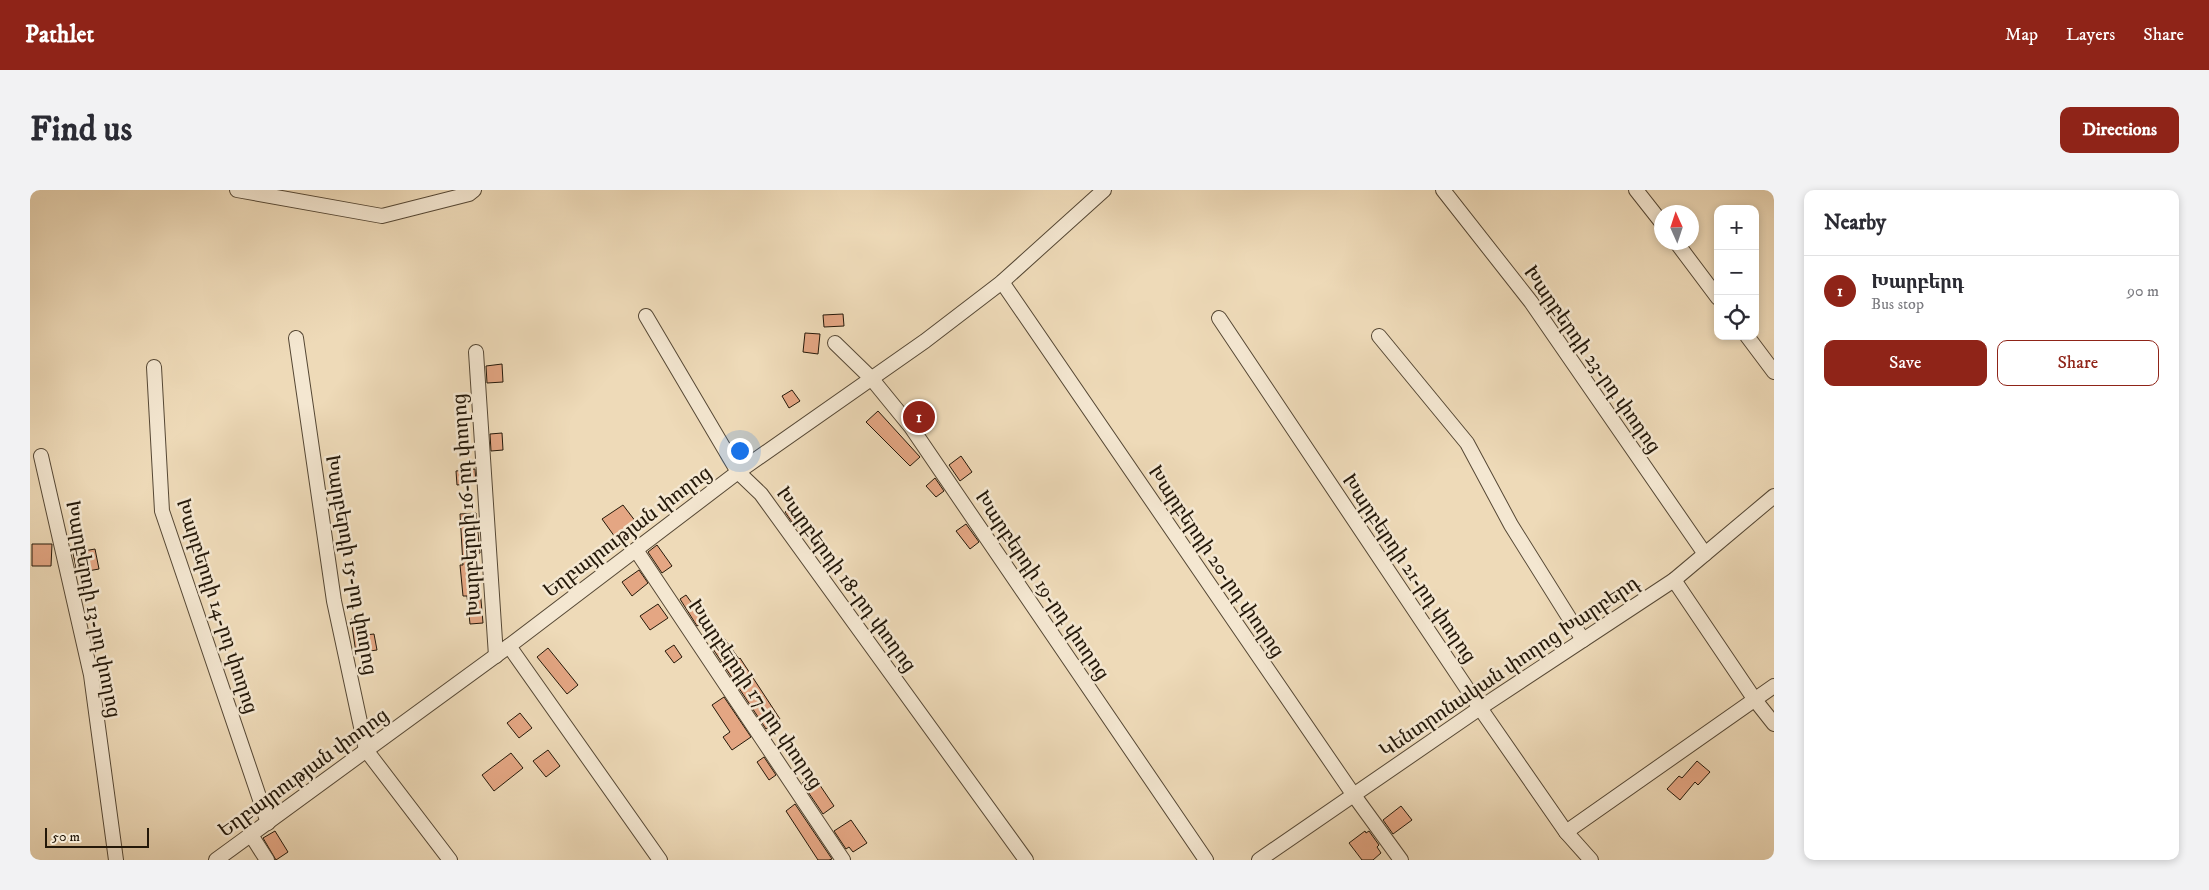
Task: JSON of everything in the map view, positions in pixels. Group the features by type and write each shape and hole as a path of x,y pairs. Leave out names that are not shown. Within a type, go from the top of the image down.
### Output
{"street":[{"path":"237,190 382,216 469,194 474,190"},
{"name":"Եղբայրության փողոց","path":"216,860 496,656 738,472 925,341 1002,282 1104,190"},
{"name":"Խարբերդի 23-րդ փողոց","path":"1443,190 1531,302 1705,554"},
{"path":"1636,190 1654,213"},
{"path":"1682,250 1716,295"},
{"name":"Խարբերդի 20-րդ փողոց","path":"1002,282 1353,794 1402,860"},
{"name":"Խարբերդի 18-րդ փողոց","path":"646,316 738,472 761,494 1026,860"},
{"name":"Խարբերդի 21-րդ փողոց","path":"1219,318 1480,708 1566,832 1591,860"},
{"path":"1379,336 1468,442 1511,525 1583,640"},
{"name":"Խարբերդի 15-րդ փողոց","path":"296,338 334,601 366,750 450,860"},
{"path":"1750,340 1774,372"},
{"name":"Խարբերդի 19-րդ փողոց","path":"835,343 871,378 911,426 1206,860"},
{"name":"Խարբերդի 16-րդ փողոց","path":"476,352 496,656"},
{"name":"Խարբերդի 14-րդ փողոց","path":"154,367 162,511 268,823"},
{"name":"Խարբերդի 13-րդ փողոց","path":"41,456 91,675 116,860"},
{"name":"Կենտրոնական փողոց Խարբերդ","path":"1259,860 1480,708 1674,580 1774,496"},
{"name":"Խարբերդի 17-րդ փողոց","path":"636,550 843,860"},
{"path":"1674,580 1755,700 1774,724"},
{"path":"509,646 660,860"},
{"path":"1566,832 1774,686"},
{"path":"252,835 267,860"}],"building":[{"path":"843,314 844,326 824,327 823,315"},
{"path":"805,333 820,334 818,354 803,352"},
{"path":"502,364 503,382 487,383 486,366"},
{"path":"792,390 800,401 789,408 782,396"},
{"path":"878,411 920,457 910,466 866,422"},
{"path":"502,433 503,450 491,451 490,434"},
{"path":"961,456 972,472 960,481 949,465"},
{"path":"475,469 476,483 457,485 456,471"},
{"path":"935,478 944,491 936,497 926,486"},
{"path":"623,505 636,522 615,537 602,519"},
{"path":"794,506 805,522 796,528 785,512"},
{"path":"476,513 480,553 477,554 483,623 470,624 467,596 463,596 460,565 463,565 460,514"},
{"path":"966,524 979,542 970,549 956,531"},
{"path":"32,544 52,544 51,566 32,566"},
{"path":"657,545 672,566 662,573 648,552"},
{"path":"95,549 99,569 77,573 73,553"},
{"path":"639,570 648,583 632,596 622,582"},
{"path":"686,595 705,621 697,626 680,599"},
{"path":"658,604 668,618 650,630 640,616"},
{"path":"363,618 365,635 374,634 377,650 356,653 351,619"},
{"path":"724,638 740,658 780,719 766,729 711,646"},
{"path":"674,645 682,657 674,663 665,651"},
{"path":"548,648 578,685 567,694 537,657"},
{"path":"724,697 751,737 732,750 723,737 730,732 712,705"},
{"path":"520,713 532,728 519,738 507,723"},
{"path":"548,750 560,766 546,777 533,761"},
{"path":"511,753 523,768 494,791 482,775"},
{"path":"764,757 776,775 769,780 757,762"},
{"path":"1697,761 1710,772 1698,785 1695,782 1680,800 1667,789 1679,776 1682,778"},
{"path":"813,775 834,806 823,814 802,783"},
{"path":"795,804 832,859 818,860 786,811"},
{"path":"1401,806 1412,820 1393,834 1383,820"},
{"path":"851,820 867,843 853,852 849,847 846,849 834,831"},
{"path":"275,831 288,852 276,860 263,838"},
{"path":"1365,831 1366,833 1369,831 1379,845 1377,847 1381,853 1373,860 1362,860 1349,843"}],"place":[{"name":"Խարբերդ","path":"919,417"}]}
